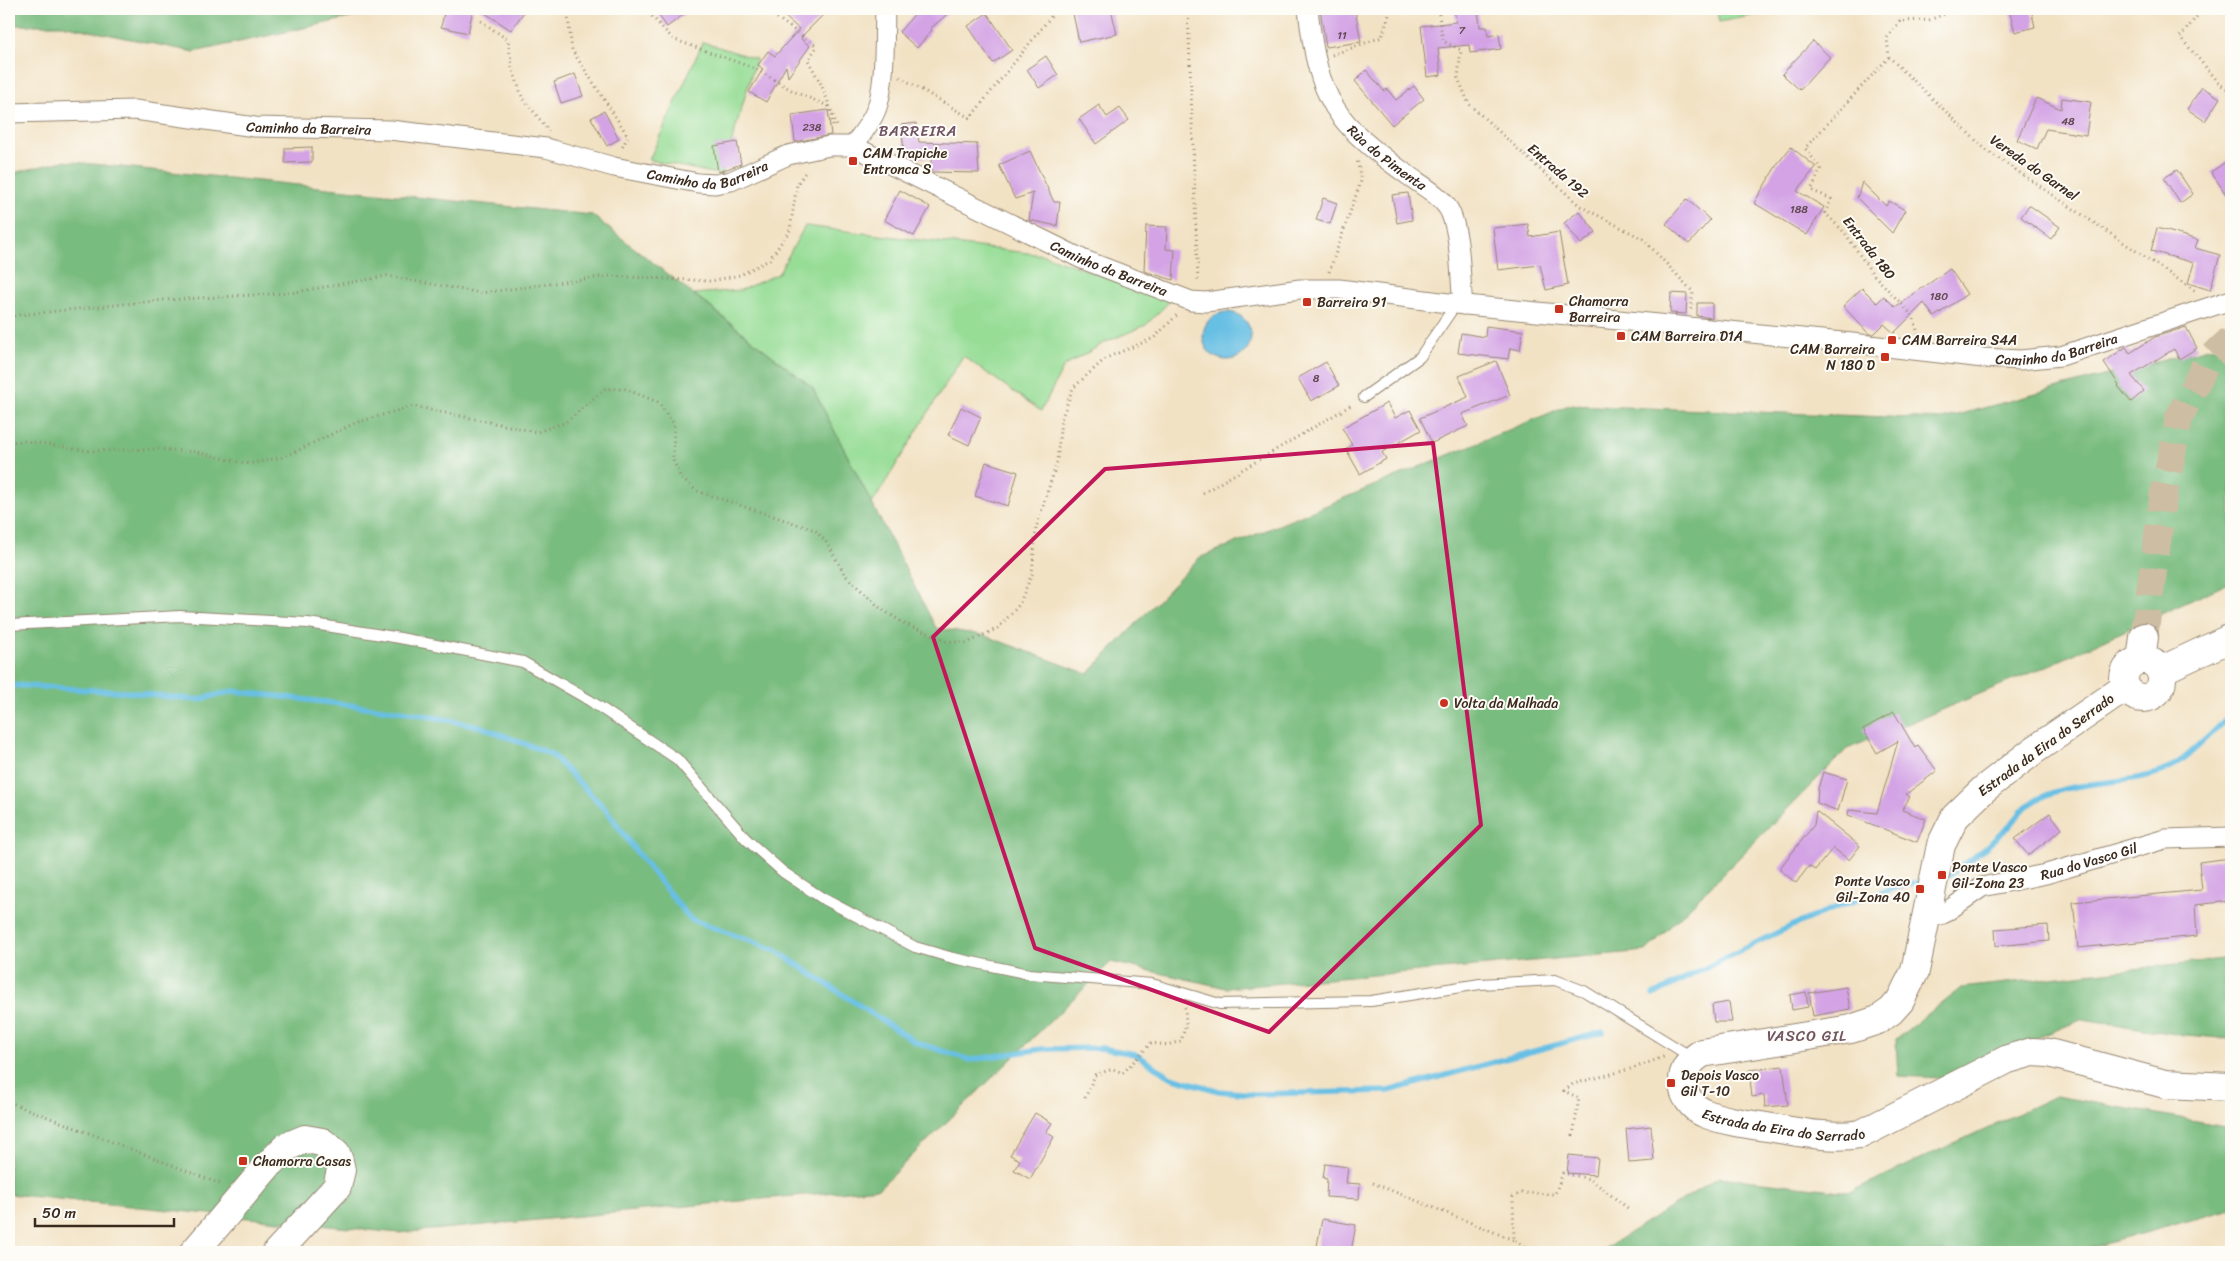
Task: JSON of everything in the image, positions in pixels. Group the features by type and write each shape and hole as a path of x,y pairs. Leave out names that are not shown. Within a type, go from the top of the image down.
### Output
{"main road":[{"name":"Estrada da Eira do Serrado","path":"2231,638 2148,656 2162,683 2160,688 2151,696 2139,698 2129,692 2126,687 2033,751 1965,805 1947,831 1937,861 1920,952 1908,987 1896,1006 1878,1020 1816,1036 1687,1054 1687,1067 1683,1084 1690,1102 1703,1112 1749,1125 1840,1138 1861,1134 2008,1059 2032,1052 2049,1053 2165,1084 2231,1087"},
{"path":"194,1252 270,1163 296,1141 314,1139 322,1142 336,1153 341,1170 337,1187 277,1252"}],"street":[{"path":"846,146 870,123 877,108 886,9"},
{"name":"Rùa do Pimenta","path":"1308,9 1316,61 1330,102 1352,131 1367,146 1441,201 1451,213 1455,229 1460,305"},
{"name":"Caminho da Barreira","path":"9,113 135,110 255,127 390,130 546,148 614,167 698,183 716,184 731,181 788,155 846,146 1082,259 1194,301 1300,288 1323,289 1460,305 1683,326 1983,358 2020,360 2061,356 2223,302"},
{"name":"Rua do Vasco Gil","path":"1928,909 1944,914 1982,887 2046,874 2165,839 2231,837"}],"lane":[{"path":"1364,397 1420,358 1460,305"},
{"path":"9,625 180,616 308,623 400,638 523,662 589,700 677,759 746,839 783,872 822,898 915,947 953,958 1029,974 1152,984 1220,1004 1371,1001 1480,984 1555,980 1584,991 1687,1054"}],"path":[{"path":"567,9 572,50 628,136 614,167"},
{"path":"645,9 672,40 756,69 793,91 828,106 846,146"},
{"path":"882,66 970,118 1057,9"},
{"path":"9,442 25,441 90,451 158,449 196,452 248,464 284,456 355,423 413,406 538,432 566,422 605,389 624,388 658,402 674,424 673,460 681,478 697,491 815,530 827,543 845,575 880,608 905,624 946,641 966,643 998,628 1019,605 1032,574 1036,528 1057,462 1061,420 1073,388 1106,358 1154,338 1194,301 1188,9"},
{"path":"1316,61 1382,37 1391,9"},
{"name":"Entrada 192","path":"1438,9 1443,41 1461,50 1458,78 1469,104 1580,206 1643,239 1693,292 1693,306 1683,326"},
{"path":"1889,57 1887,38 1900,20 1929,20 1958,9"},
{"path":"2203,9 2180,37 2221,85 2231,92"},
{"path":"773,15 815,45 816,48 808,60 822,86 846,146"},
{"path":"481,20 508,40 512,67 522,97 569,154"},
{"name":"Vereda do Garnel","path":"1889,57 1986,150 2223,302"},
{"name":"Entrada 180","path":"1889,57 1804,148 1821,169 1811,190 1831,199 1826,213 1845,233 1872,273 1913,316 1922,351"},
{"path":"1323,289 1361,181 1352,131"},
{"path":"9,316 164,300 290,293 387,276 481,293 608,276 711,281 740,275 769,260 790,230 797,184 812,162"},
{"path":"1203,492 1364,397"},
{"path":"1085,1098 1095,1075 1113,1069 1123,1073 1151,1043 1167,1046 1181,1041 1186,1026 1184,993"},
{"path":"1573,1136 1579,1098 1564,1091 1573,1084 1687,1054"},
{"path":"9,1102 245,1194"},
{"path":"1516,1241 1514,1240 1513,1197 1521,1193 1555,1194 1563,1173 1590,1179 1628,1209"},
{"path":"1373,1183 1516,1241 1533,1252"}],"highlighted area":[{"path":"1433,443 1481,825 1269,1032 1035,948 933,637 1105,469"}],"green space":[{"path":"9,9 390,9 194,52 62,25 9,25"},
{"path":"1717,9 1786,9 1719,22"},
{"path":"703,42 756,59 722,175 649,160"},
{"path":"63,161 592,215 812,387 936,628 983,635 1088,674 1199,558 1569,405 1942,419 2231,342 2231,582 2054,663 1847,749 1646,951 1226,988 1111,962 879,1188 399,1233 9,1194 9,174"},
{"path":"805,226 1044,255 1171,300 1146,325 1106,342 1064,366 1041,411 963,356 872,504 812,387 694,294 741,290 778,274"},
{"path":"2231,958 2231,1039 2175,1034 2083,1019 1941,1078 1898,1076 1896,1039 1961,988"},
{"path":"2055,1096 2231,1127 2231,1209 2076,1252 1599,1252 1719,1177 1850,1192"}],"water":[{"path":"1227,312 1236,314 1244,319 1249,327 1251,336 1249,345 1244,353 1236,358 1227,360 1218,358 1210,353 1205,345 1203,336 1205,327 1210,319 1218,314"}],"building":[{"path":"445,9 473,9 468,33 441,27"},
{"path":"479,9 526,9 511,30"},
{"path":"654,9 691,9 667,27"},
{"path":"776,9 829,9 804,34 801,39 810,46 788,77 786,66 766,102 749,92 763,69 758,65 768,51 775,56 799,29"},
{"path":"919,9 953,9 930,29 932,30 917,48 899,32"},
{"path":"1072,9 1111,9 1117,34 1079,42"},
{"path":"1320,9 1355,9 1361,42 1326,47"},
{"path":"1454,9 1478,9 1480,27 1487,27 1488,36 1499,34 1501,49 1470,53 1469,45 1438,48 1441,75 1427,77 1421,26 1456,22"},
{"path":"2009,9 2031,9 2035,27 2015,32"},
{"path":"987,13 1012,50 993,63 968,26"},
{"path":"1813,41 1830,57 1800,90 1782,74"},
{"path":"1046,56 1058,75 1039,88 1027,69"},
{"path":"1366,70 1384,91 1387,89 1396,100 1414,86 1424,99 1392,125 1355,81"},
{"path":"575,74 583,96 561,103 554,82"},
{"path":"2202,87 2220,98 2205,121 2187,109"},
{"path":"2036,98 2061,109 2062,98 2091,102 2086,135 2046,129 2037,149 2017,140"},
{"path":"1099,105 1107,117 1120,108 1129,120 1096,144 1079,119"},
{"path":"828,110 831,135 795,142 792,115"},
{"path":"604,111 619,139 607,146 591,118"},
{"path":"916,123 919,142 977,144 979,173 931,172 931,157 905,159 901,125"},
{"path":"737,142 741,164 718,172 714,146"},
{"path":"312,147 312,162 285,163 285,148"},
{"path":"1791,147 1816,167 1797,191 1824,207 1807,235 1754,203 1778,163"},
{"path":"1030,151 1054,202 1060,202 1057,226 1029,220 1033,193 1015,199 999,165"},
{"path":"2231,158 2231,202 2211,172"},
{"path":"2177,170 2193,194 2180,203 2164,178"},
{"path":"1862,182 1886,206 1889,201 1905,210 1892,233 1857,198"},
{"path":"900,190 930,207 914,236 884,220"},
{"path":"1408,193 1412,220 1397,223 1392,195"},
{"path":"1323,198 1337,203 1330,224 1316,220"},
{"path":"1687,199 1710,220 1689,244 1666,224"},
{"path":"2029,205 2060,227 2051,239 2021,217"},
{"path":"1579,211 1596,232 1581,244 1564,223"},
{"path":"1528,224 1530,237 1559,232 1568,285 1546,290 1540,265 1498,270 1493,228"},
{"path":"1146,226 1167,227 1166,249 1175,250 1173,280 1144,271"},
{"path":"2157,228 2198,240 2195,248 2220,255 2210,290 2188,283 2194,263 2151,251"},
{"path":"1950,269 1967,294 1934,317 1924,303 1894,333 1884,324 1874,334 1869,334 1843,306 1862,288 1877,303 1884,296 1895,307"},
{"path":"1671,293 1687,294 1686,314 1670,313"},
{"path":"1697,303 1712,303 1712,318 1697,316"},
{"path":"1486,326 1523,331 1520,350 1510,348 1508,359 1458,353 1461,333 1485,337"},
{"path":"2186,327 2197,348 2179,359 2174,349 2131,375 2144,391 2131,402 2118,386 2104,362 2126,347 2130,353 2155,337"},
{"path":"1496,361 1510,395 1462,414 1468,426 1432,443 1420,418 1468,397 1459,376"},
{"path":"1326,362 1339,386 1311,401 1298,378"},
{"path":"1387,403 1395,418 1410,410 1421,430 1382,452 1386,459 1360,474 1346,449 1352,445 1342,428"},
{"path":"961,407 981,417 969,445 948,435"},
{"path":"986,462 1018,472 1008,506 975,496"},
{"path":"1894,712 1915,748 1918,745 1937,771 1906,794 1910,797 1902,810 1926,819 1917,842 1848,815 1849,810 1877,813 1898,741 1877,753 1863,729"},
{"path":"1823,772 1847,779 1838,811 1817,803 1818,789"},
{"path":"1816,811 1860,846 1849,860 1833,848 1815,870 1809,866 1796,883 1779,869 1814,825"},
{"path":"2050,813 2062,829 2028,855 2015,839"},
{"path":"2231,858 2231,901 2195,905 2197,936 2078,948 2073,902 2202,890 2199,862"},
{"path":"2048,925 2049,941 1996,946 1995,929"},
{"path":"1846,987 1850,1009 1813,1016 1809,993"},
{"path":"1806,992 1808,1007 1792,1010 1790,995"},
{"path":"1729,1002 1732,1022 1714,1022 1712,1005"},
{"path":"1783,1066 1788,1105 1765,1107 1764,1095 1752,1097 1749,1070"},
{"path":"1035,1113 1052,1123 1046,1132 1054,1137 1030,1179 1014,1170 1020,1160 1010,1155"},
{"path":"1651,1126 1654,1161 1629,1163 1626,1129"},
{"path":"1569,1155 1598,1158 1596,1175 1567,1173"},
{"path":"1325,1164 1348,1167 1346,1183 1360,1184 1359,1199 1326,1197 1327,1179 1323,1178"},
{"path":"1322,1219 1356,1225 1351,1252 1316,1252"}],"waterway":[{"path":"9,685 127,692 197,700 233,691 407,712 479,726 551,754 608,812 634,849 690,919 775,950 915,1042 970,1060 1042,1049 1101,1048 1135,1054 1171,1077 1219,1091 1252,1094 1388,1091 1603,1032"},
{"path":"1943,877 1968,862 2006,829 2027,806 2044,796 2061,790 2135,778 2170,768 2193,751 2231,715"},
{"path":"1653,995 1786,928 1855,900 1927,880"}],"tunnel":[{"path":"2144,637 2163,498 2179,418 2206,363 2231,339"}],"place":[{"name":"CAM Trapiche Entronca S","path":"853,161"},
{"name":"Barreira 91","path":"1307,302"},
{"name":"Chamorra Barreira","path":"1559,309"},
{"name":"CAM Barreira D1A","path":"1621,336"},
{"name":"CAM Barreira S4A","path":"1892,340"},
{"name":"CAM Barreira N 180 D","path":"1885,357"},
{"name":"Volta da Malhada","path":"1444,703"},
{"name":"Ponte Vasco Gil-Zona 23","path":"1942,875"},
{"name":"Ponte Vasco Gil-Zona 40","path":"1920,889"},
{"name":"Depois Vasco Gil T-10","path":"1671,1083"},
{"name":"Chamorra Casas","path":"243,1161"}],"district":[{"name":"BARREIRA","path":"918,131"},
{"name":"VASCO GIL","path":"1807,1036"}]}
